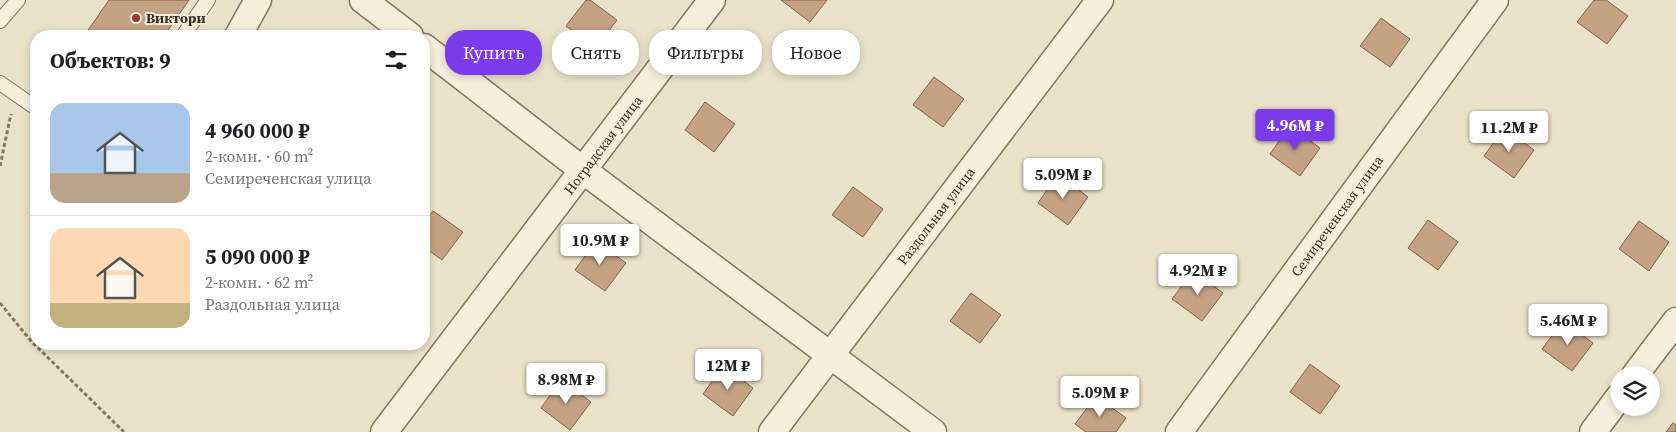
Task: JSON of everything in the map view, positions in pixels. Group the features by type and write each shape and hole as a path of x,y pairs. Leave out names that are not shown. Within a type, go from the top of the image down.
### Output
{"street":[{"path":"241,30 258,0"},
{"path":"363,0 402,30"},
{"name":"Ноградская улица","path":"384,432 712,0"},
{"name":"Раздольная улица","path":"772,432 1100,0"},
{"name":"Семиреченская улица","path":"1179,432 1495,0"},
{"path":"430,52 584,171 932,432"},
{"path":"1643,366 1676,321"},
{"path":"1593,432 1610,409"}],"lane":[{"path":"0,21 18,0"},
{"path":"187,30 208,0"},
{"path":"0,83 30,104"}],"path":[{"path":"0,166 16,94"},
{"path":"0,303 30,340"},
{"path":"40,350 124,432"}],"building":[{"name":"Виктори","path":"109,0 189,0 168,30 88,30"},
{"path":"586,0 590,0 617,20 610,30 571,30 566,26"},
{"path":"781,0 827,0 810,22"},
{"path":"1594,0 1606,0 1628,16 1607,44 1577,22"},
{"path":"1381,18 1410,39 1390,67 1360,46"},
{"path":"934,77 964,99 943,127 913,105"},
{"path":"705,102 735,124 714,152 685,130"},
{"path":"1290,126 1320,148 1300,176 1270,154"},
{"path":"1504,128 1534,150 1514,178 1484,156"},
{"path":"1058,174 1088,197 1068,225 1038,203"},
{"path":"853,187 883,209 863,237 832,215"},
{"path":"433,211 463,232 442,260 430,251 430,215"},
{"path":"1428,220 1458,242 1438,270 1408,248"},
{"path":"1639,221 1669,242 1649,271 1619,249"},
{"path":"596,241 626,263 605,291 575,270"},
{"path":"1193,271 1223,293 1202,321 1172,299"},
{"path":"971,293 1001,315 980,343 950,321"},
{"path":"1563,321 1593,343 1572,371 1542,349"},
{"path":"1310,364 1340,386 1320,414 1290,392"},
{"path":"723,366 753,388 733,416 703,394"},
{"path":"561,380 591,402 570,430 541,408"},
{"path":"1096,396 1126,418 1116,432 1086,432 1075,424"},
{"path":"1673,423 1676,425 1676,432 1666,432"}],"place":[{"name":"Виктори","path":"136,18"}]}
